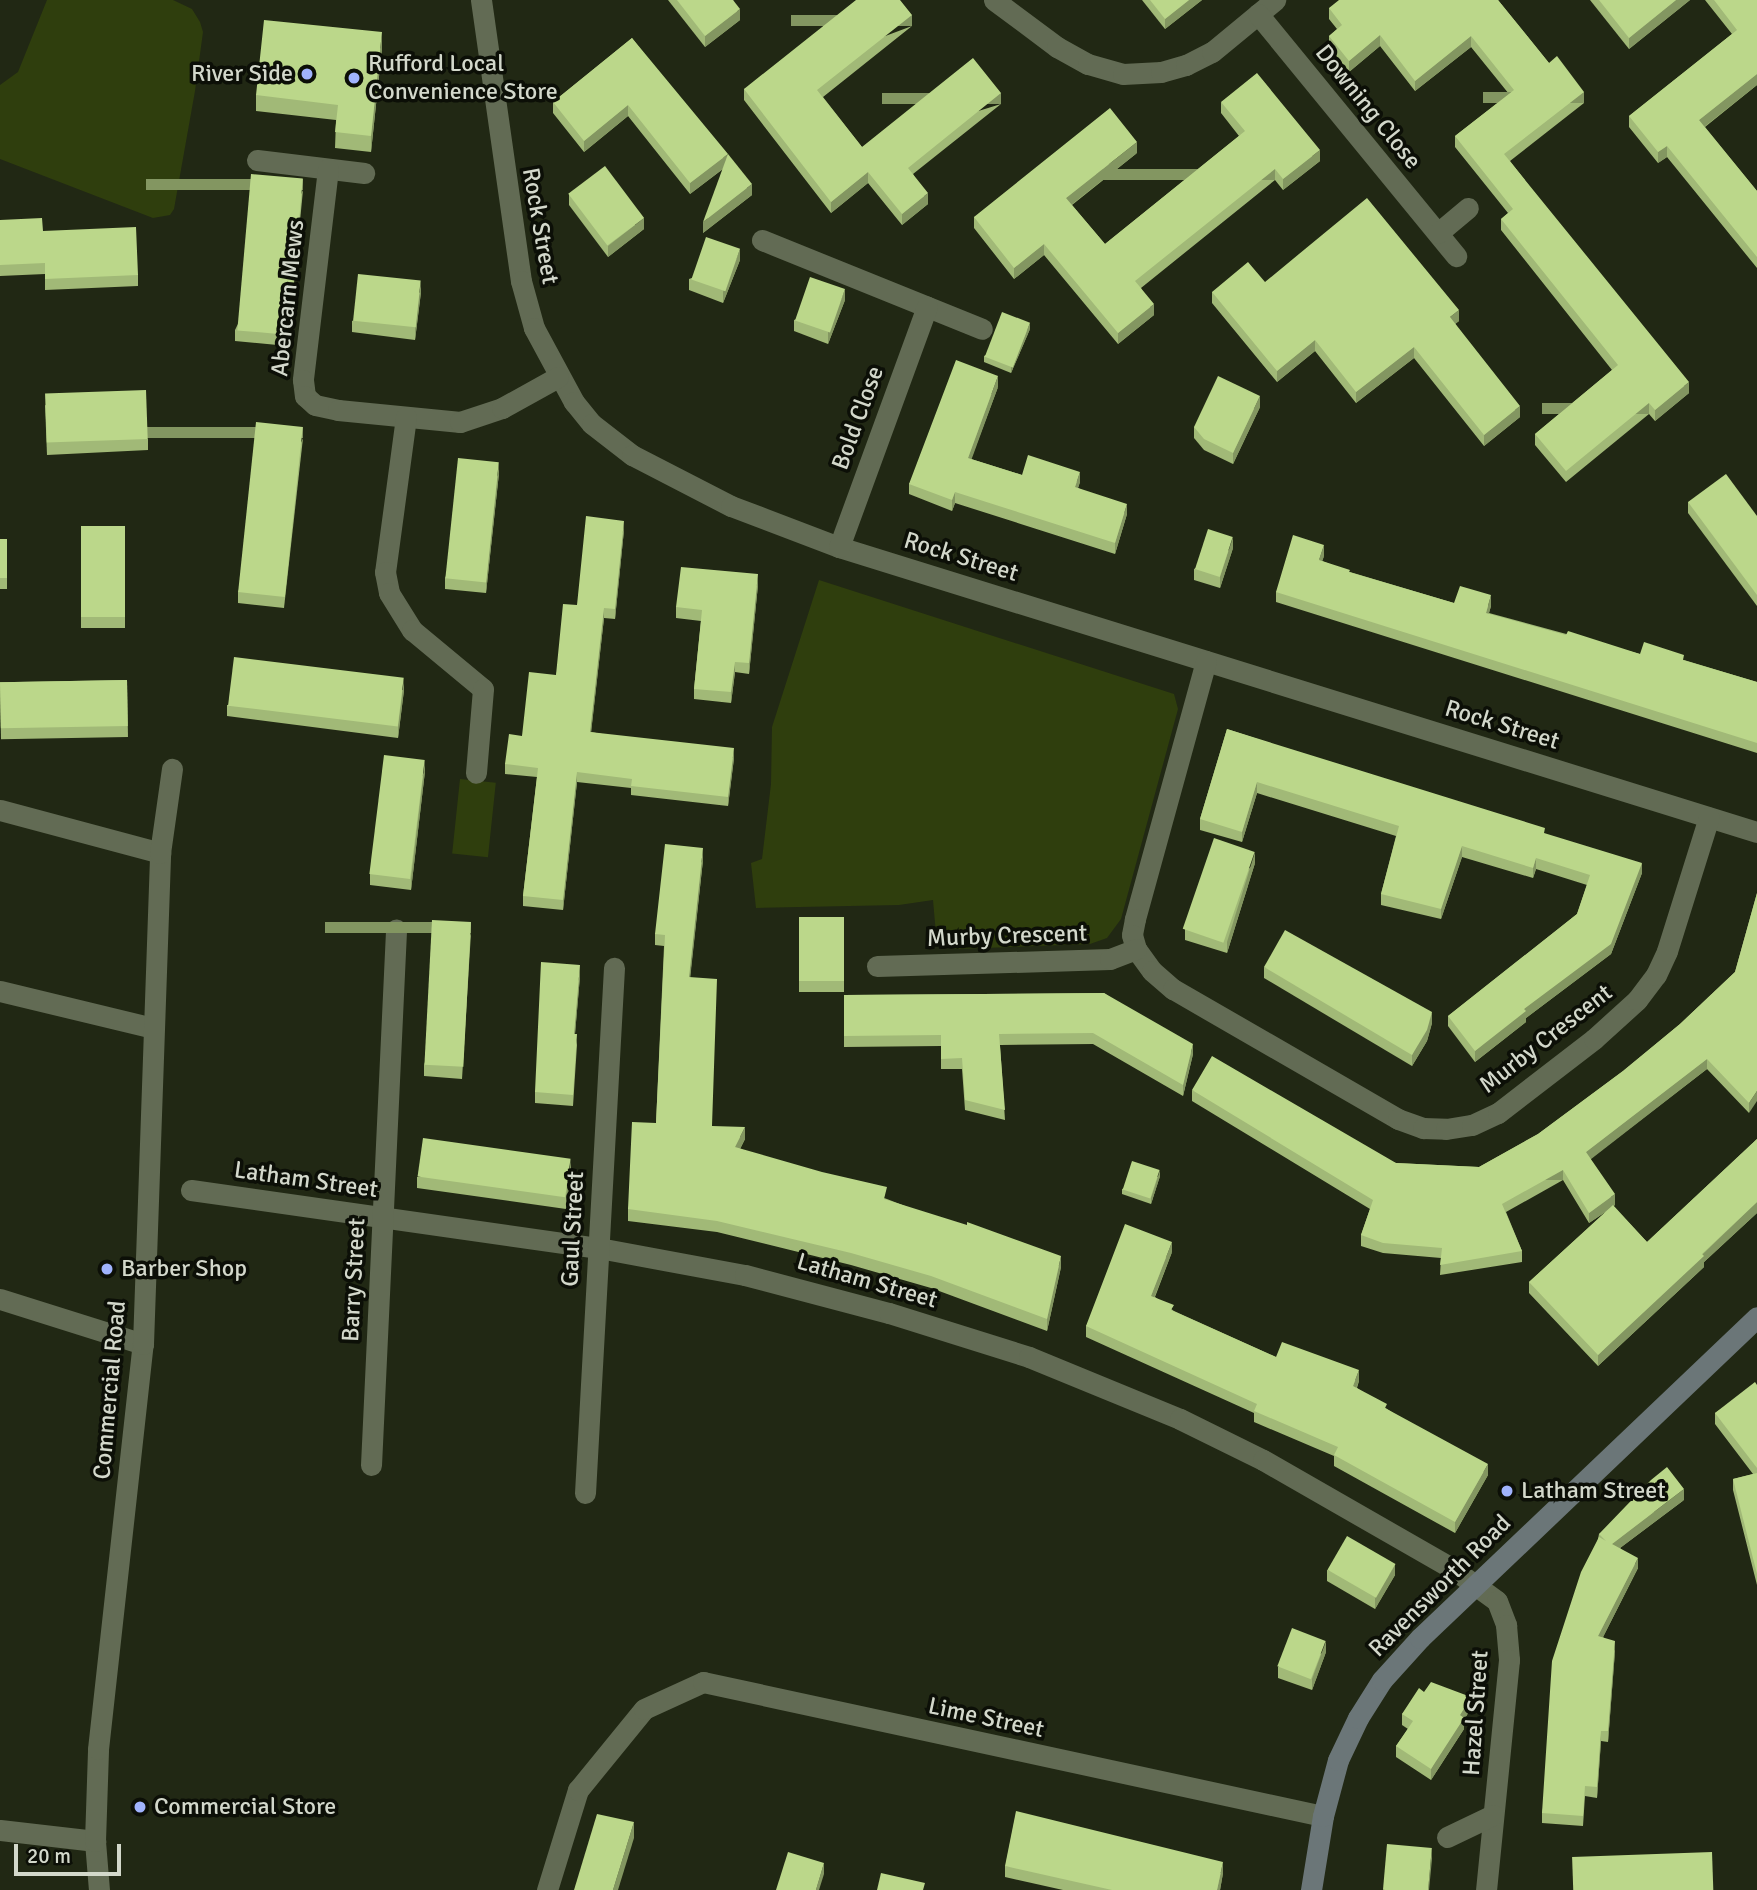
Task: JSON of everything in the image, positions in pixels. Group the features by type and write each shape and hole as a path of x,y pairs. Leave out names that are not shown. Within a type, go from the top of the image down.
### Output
{"street":[{"name":"Rock Street","path":"481,0 521,281 534,328 558,377 592,424 632,455 731,506 839,547 1757,832"},
{"path":"994,0 1057,47 1088,64 1123,74 1161,72 1186,65 1212,52 1275,0"},
{"name":"Downing Close","path":"1258,14 1456,256"},
{"path":"257,160 364,173"},
{"name":"Abercarn Mews","path":"328,169 303,380 305,396 315,405 338,411 460,422 502,408 558,377"},
{"path":"1438,233 1468,208"},
{"path":"762,240 982,330"},
{"name":"Bold Close","path":"839,547 927,307"},
{"path":"406,417 385,572 389,593 412,630 483,689 476,773"},
{"path":"1136,949 1132,935 1135,919 1206,661"},
{"name":"Commercial Road","path":"99,1890 95,1840 98,1749 143,1344 160,853 172,769"},
{"path":"0,810 160,853"},
{"name":"Murby Crescent","path":"877,966 1110,959 1136,949 1152,971 1173,989 1398,1119 1423,1128 1446,1129 1472,1125 1498,1113 1594,1039 1637,1000 1656,975 1667,951 1709,817"},
{"name":"Barry Street","path":"371,1465 397,930"},
{"name":"Gaul Street","path":"585,1493 614,968"},
{"path":"0,991 153,1028"},
{"name":"Latham Street","path":"191,1190 598,1248 745,1275 889,1313 1041,1362 1180,1419 1263,1460 1477,1584"},
{"path":"0,1299 143,1344"},
{"name":"Ravensworth Road","path":"1311,1890 1323,1816 1338,1760 1358,1718 1382,1680 1477,1584 1757,1317"},
{"name":"Hazel Street","path":"1477,1584 1497,1601 1506,1625 1509,1660 1486,1890"},
{"name":"Lime Street","path":"547,1890 578,1790 643,1709 703,1682 1323,1816"},
{"path":"1447,1837 1493,1815"},
{"path":"0,1830 95,1840"}],"green space":[{"path":"47,0 173,0 192,9 200,22 203,32 195,91 174,209 170,215 153,218 0,159 0,85 18,72"},
{"path":"819,580 1174,694 1178,709 1121,919 1107,938 1090,944 956,949 936,934 933,900 899,905 756,908 751,863 762,859 771,784 772,727"},
{"path":"460,779 496,783 488,857 452,854"}],"building":[{"path":"677,0 733,0 740,9 705,36"},
{"path":"856,0 900,0 912,15 817,90 862,147 973,58 1001,93 908,168 928,193 902,214 868,172 831,202 744,89"},
{"path":"1150,0 1189,0 1165,19"},
{"path":"1339,0 1498,0 1549,63 1557,56 1584,92 1504,154 1689,382 1655,410 1649,403 1566,471 1535,434 1618,365 1501,219 1513,209 1455,136 1514,90 1471,36 1415,81 1380,35 1349,61 1329,36 1342,25 1329,8"},
{"path":"1599,0 1676,0 1629,38"},
{"path":"1714,0 1757,0 1757,74 1699,120 1757,191 1757,257 1667,146 1658,152 1629,116 1737,30"},
{"path":"264,20 382,32 371,136 335,132 338,105 256,95"},
{"path":"632,38 728,154 690,183 628,105 584,141 553,102"},
{"path":"1257,73 1320,150 1283,179 1275,169 1135,281 1154,304 1118,333 1044,244 1014,268 974,217 1110,108 1137,142 1066,198 1105,244 1245,131 1221,102"},
{"path":"728,154 752,184 703,222"},
{"path":"605,166 644,218 607,246 568,194"},
{"path":"251,174 303,179 289,335 237,330"},
{"path":"1367,198 1459,310 1450,317 1520,406 1484,435 1414,347 1356,392 1315,340 1277,371 1212,292 1248,262 1265,282"},
{"path":"42,218 43,231 136,227 138,275 45,279 45,263 0,265 0,220"},
{"path":"706,237 740,249 725,291 691,280"},
{"path":"358,274 421,281 416,327 353,321"},
{"path":"810,277 845,289 830,333 795,320"},
{"path":"1002,312 1030,323 1013,368 985,357"},
{"path":"956,360 998,376 968,458 1022,475 1028,455 1080,472 1075,487 1127,504 1115,543 955,492 952,500 909,484"},
{"path":"1218,376 1260,396 1233,453 1204,439 1194,427"},
{"path":"146,390 148,439 47,442 45,394"},
{"path":"256,422 303,427 285,597 238,592"},
{"path":"458,458 499,462 486,583 445,578"},
{"path":"1726,474 1757,516 1757,595 1688,502"},
{"path":"586,516 624,521 615,609 604,608 590,732 734,748 728,797 631,786 632,779 577,772 563,900 523,896 538,768 505,764 509,734 522,736 529,672 556,675 563,604 577,605"},
{"path":"81,526 125,526 125,617 81,617"},
{"path":"1208,529 1233,537 1220,577 1195,569"},
{"path":"1293,535 1324,545 1319,560 1350,570 1349,572 1454,603 1460,586 1491,595 1486,613 1566,635 1568,631 1640,654 1644,642 1684,655 1683,660 1757,682 1757,743 1276,592"},
{"path":"0,539 7,539 7,578 0,578"},
{"path":"681,567 758,574 749,663 735,662 731,692 694,689 702,610 676,607"},
{"path":"234,657 404,678 398,726 228,706"},
{"path":"127,680 128,726 1,728 0,682"},
{"path":"1227,729 1545,828 1544,833 1642,863 1611,944 1524,1009 1526,1011 1475,1051 1448,1016 1577,914 1590,875 1536,858 1533,868 1462,846 1441,909 1381,894 1399,826 1257,782 1242,832 1200,819"},
{"path":"384,755 425,760 410,879 369,874"},
{"path":"1214,838 1255,852 1223,943 1183,929"},
{"path":"665,844 703,848 689,977 717,979 712,1126 745,1127 735,1147 887,1187 884,1199 967,1225 967,1222 1061,1256 1047,1319 931,1276 851,1253 717,1221 628,1209 632,1122 656,1123 665,935 655,934"},
{"path":"1757,893 1757,1091 1749,1103 1707,1059 1586,1152 1615,1194 1589,1213 1563,1170 1502,1204 1522,1251 1440,1265 1442,1248 1383,1243 1361,1235 1373,1200 1192,1090 1212,1056 1396,1163 1479,1167 1538,1134 1623,1071 1680,1024 1735,972"},
{"path":"799,917 844,917 844,981 799,981"},
{"path":"432,920 471,922 463,1067 424,1065"},
{"path":"1285,930 1432,1012 1427,1030 1412,1055 1264,967"},
{"path":"541,962 580,965 574,1034 577,1034 573,1095 535,1092"},
{"path":"1104,993 1193,1044 1183,1085 1093,1033 999,1034 1005,1110 965,1100 962,1058 941,1059 941,1035 844,1036 844,995"},
{"path":"423,1138 571,1159 565,1197 418,1177"},
{"path":"1757,1139 1757,1202 1702,1254 1704,1256 1598,1355 1529,1282 1613,1205 1647,1242"},
{"path":"1132,1161 1160,1170 1150,1198 1123,1190"},
{"path":"1125,1224 1172,1242 1151,1296 1174,1305 1171,1310 1276,1357 1282,1342 1359,1370 1353,1386 1387,1404 1385,1408 1488,1464 1455,1522 1334,1455 1338,1447 1254,1411 1257,1404 1086,1326"},
{"path":"1755,1382 1757,1385 1757,1468 1715,1413"},
{"path":"1667,1467 1684,1489 1612,1544 1638,1558 1598,1636 1615,1641 1608,1731 1601,1731 1597,1787 1585,1786 1583,1816 1542,1813 1552,1661 1581,1572 1599,1537 1606,1541 1599,1534"},
{"path":"1757,1473 1757,1574 1733,1479"},
{"path":"1347,1536 1395,1564 1376,1598 1328,1570"},
{"path":"1292,1628 1326,1641 1311,1679 1277,1666"},
{"path":"1431,1682 1471,1697 1460,1715 1464,1718 1431,1769 1396,1746 1413,1721 1402,1714 1419,1688 1424,1692"},
{"path":"1016,1811 1223,1862 1217,1890 1112,1890 1005,1866"},
{"path":"597,1814 634,1822 613,1890 574,1890"},
{"path":"1387,1844 1432,1848 1428,1890 1383,1890"},
{"path":"788,1852 824,1863 816,1890 776,1890"},
{"path":"1712,1852 1713,1890 1573,1890 1572,1857"},
{"path":"881,1873 925,1883 923,1890 877,1890"}],"place":[{"name":"River Side","path":"307,74"},
{"name":"Rufford Local Convenience Store","path":"354,78"},
{"name":"Barber Shop","path":"107,1269"},
{"name":"Latham Street","path":"1507,1491"},
{"name":"Commercial Store","path":"140,1807"}]}
